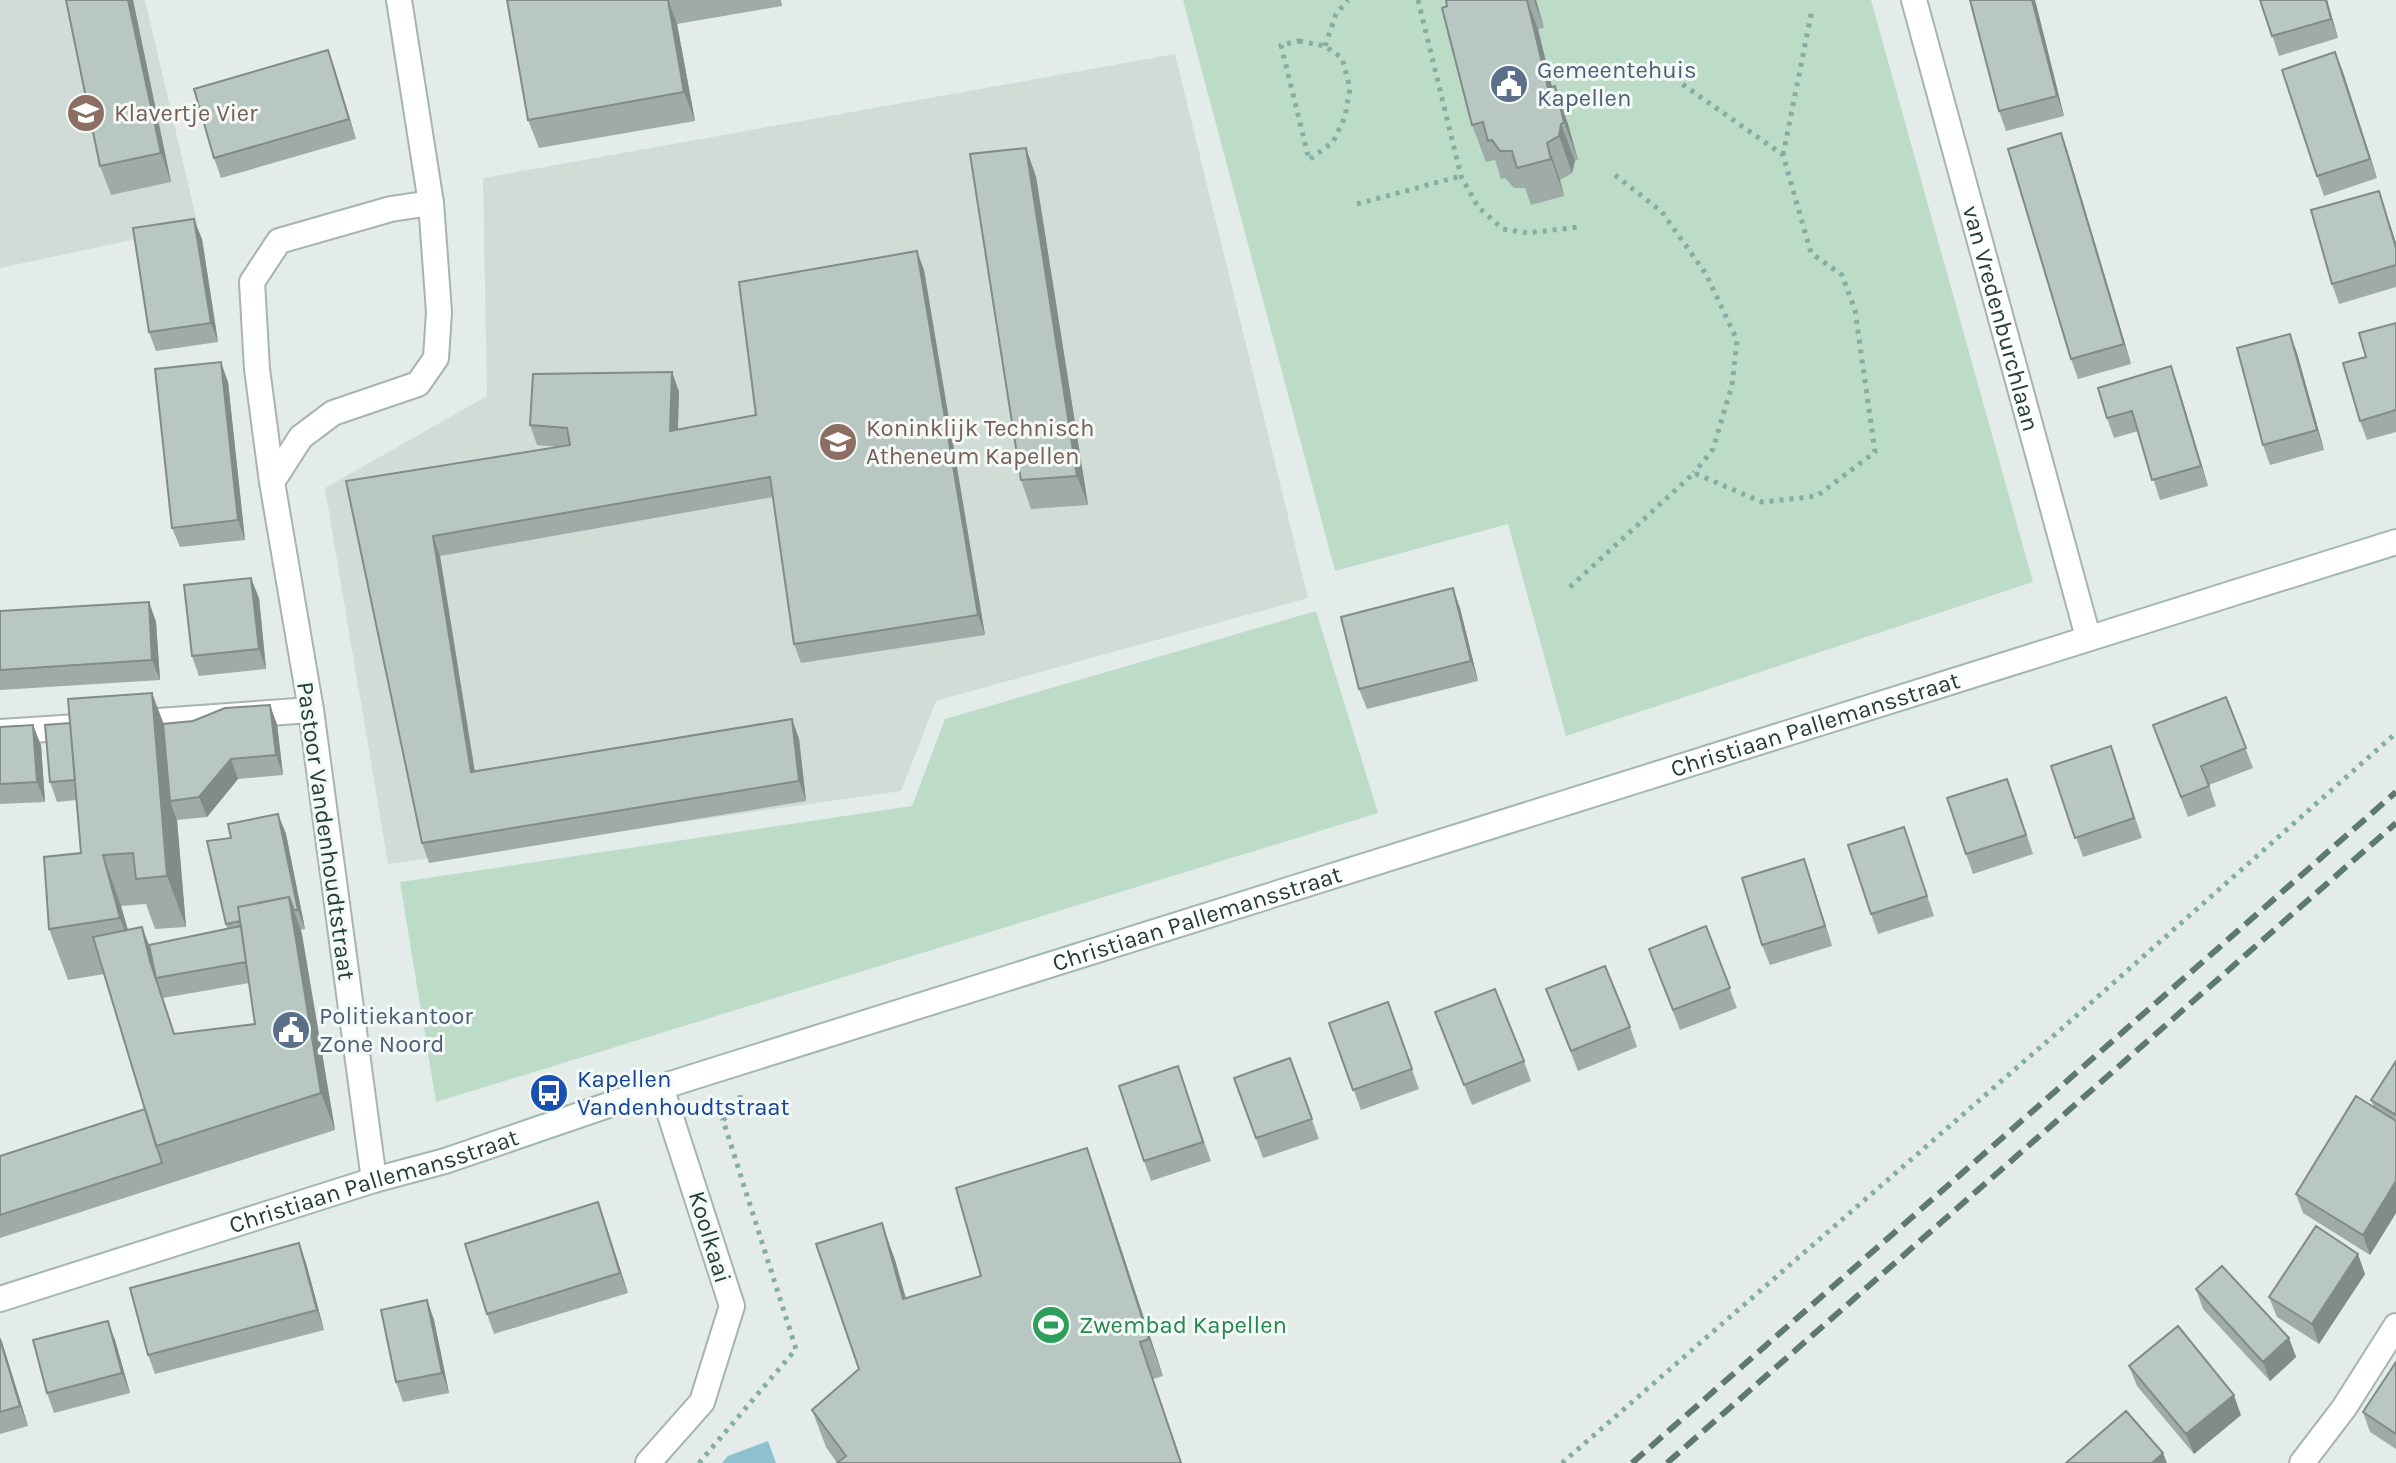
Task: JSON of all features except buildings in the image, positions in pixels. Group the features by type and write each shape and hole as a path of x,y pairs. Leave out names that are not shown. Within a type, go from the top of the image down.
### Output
{"street":[{"path":"272,482 301,437 333,413 418,384 436,358 439,312 431,203 399,0"},
{"name":"van Vredenburchlaan","path":"1914,0 2088,637"},
{"name":"Pastoor Vandenhoudtstraat","path":"374,1180 311,710 272,482 257,369 252,282 279,241 391,209 431,203"},
{"name":"Christiaan Pallemansstraat","path":"0,1299 374,1180 445,1161 661,1087 2396,542"},
{"path":"0,732 311,710"},
{"name":"Koolkaai","path":"648,1463 702,1402 732,1306 661,1087"},
{"path":"2302,1463 2344,1408 2396,1326"}],"path":[{"path":"1325,46 1336,14 1348,0"},
{"path":"1418,0 1461,176 1478,207 1503,229 1527,233 1579,227"},
{"path":"1694,473 1762,502 1817,496 1875,452 1855,310 1842,275 1811,253 1783,155 1812,10"},
{"path":"1299,41 1325,46 1342,58 1350,88 1345,117 1333,142 1309,160 1281,45 1299,41"},
{"path":"1682,84 1783,155"},
{"path":"1570,587 1694,473 1713,449 1732,385 1737,340 1706,274 1662,212 1615,175"},
{"path":"1357,204 1461,176"},
{"path":"1562,1463 2047,1042 2396,733"}],"shaded area":[{"name":"Klavertje Vier","path":"0,0 145,0 198,226 0,268"},
{"name":"Koninklijk Technisch Atheneum Kapellen","path":"1175,54 1308,598 936,701 901,791 388,864 325,488 487,396 483,178"}],"green space":[{"path":"1183,0 1871,0 2033,582 1566,736 1508,524 1335,571"},
{"path":"1316,611 1378,813 436,1102 400,882 912,806 945,719"}],"water":[{"path":"768,1441 776,1463 722,1463 728,1456"}],"railway":[{"path":"1632,1463 2396,792"},
{"path":"1667,1463 2396,823"}],"place":[{"name":"Gemeentehuis Kapellen","path":"1509,84"},
{"name":"Klavertje Vier","path":"86,113"},
{"name":"Koninklijk Technisch Atheneum Kapellen","path":"838,442"},
{"name":"Politiekantoor Zone Noord","path":"291,1030"},
{"name":"Kapellen Vandenhoudtstraat","path":"549,1093"},
{"name":"Zwembad Kapellen","path":"1051,1325"}]}
